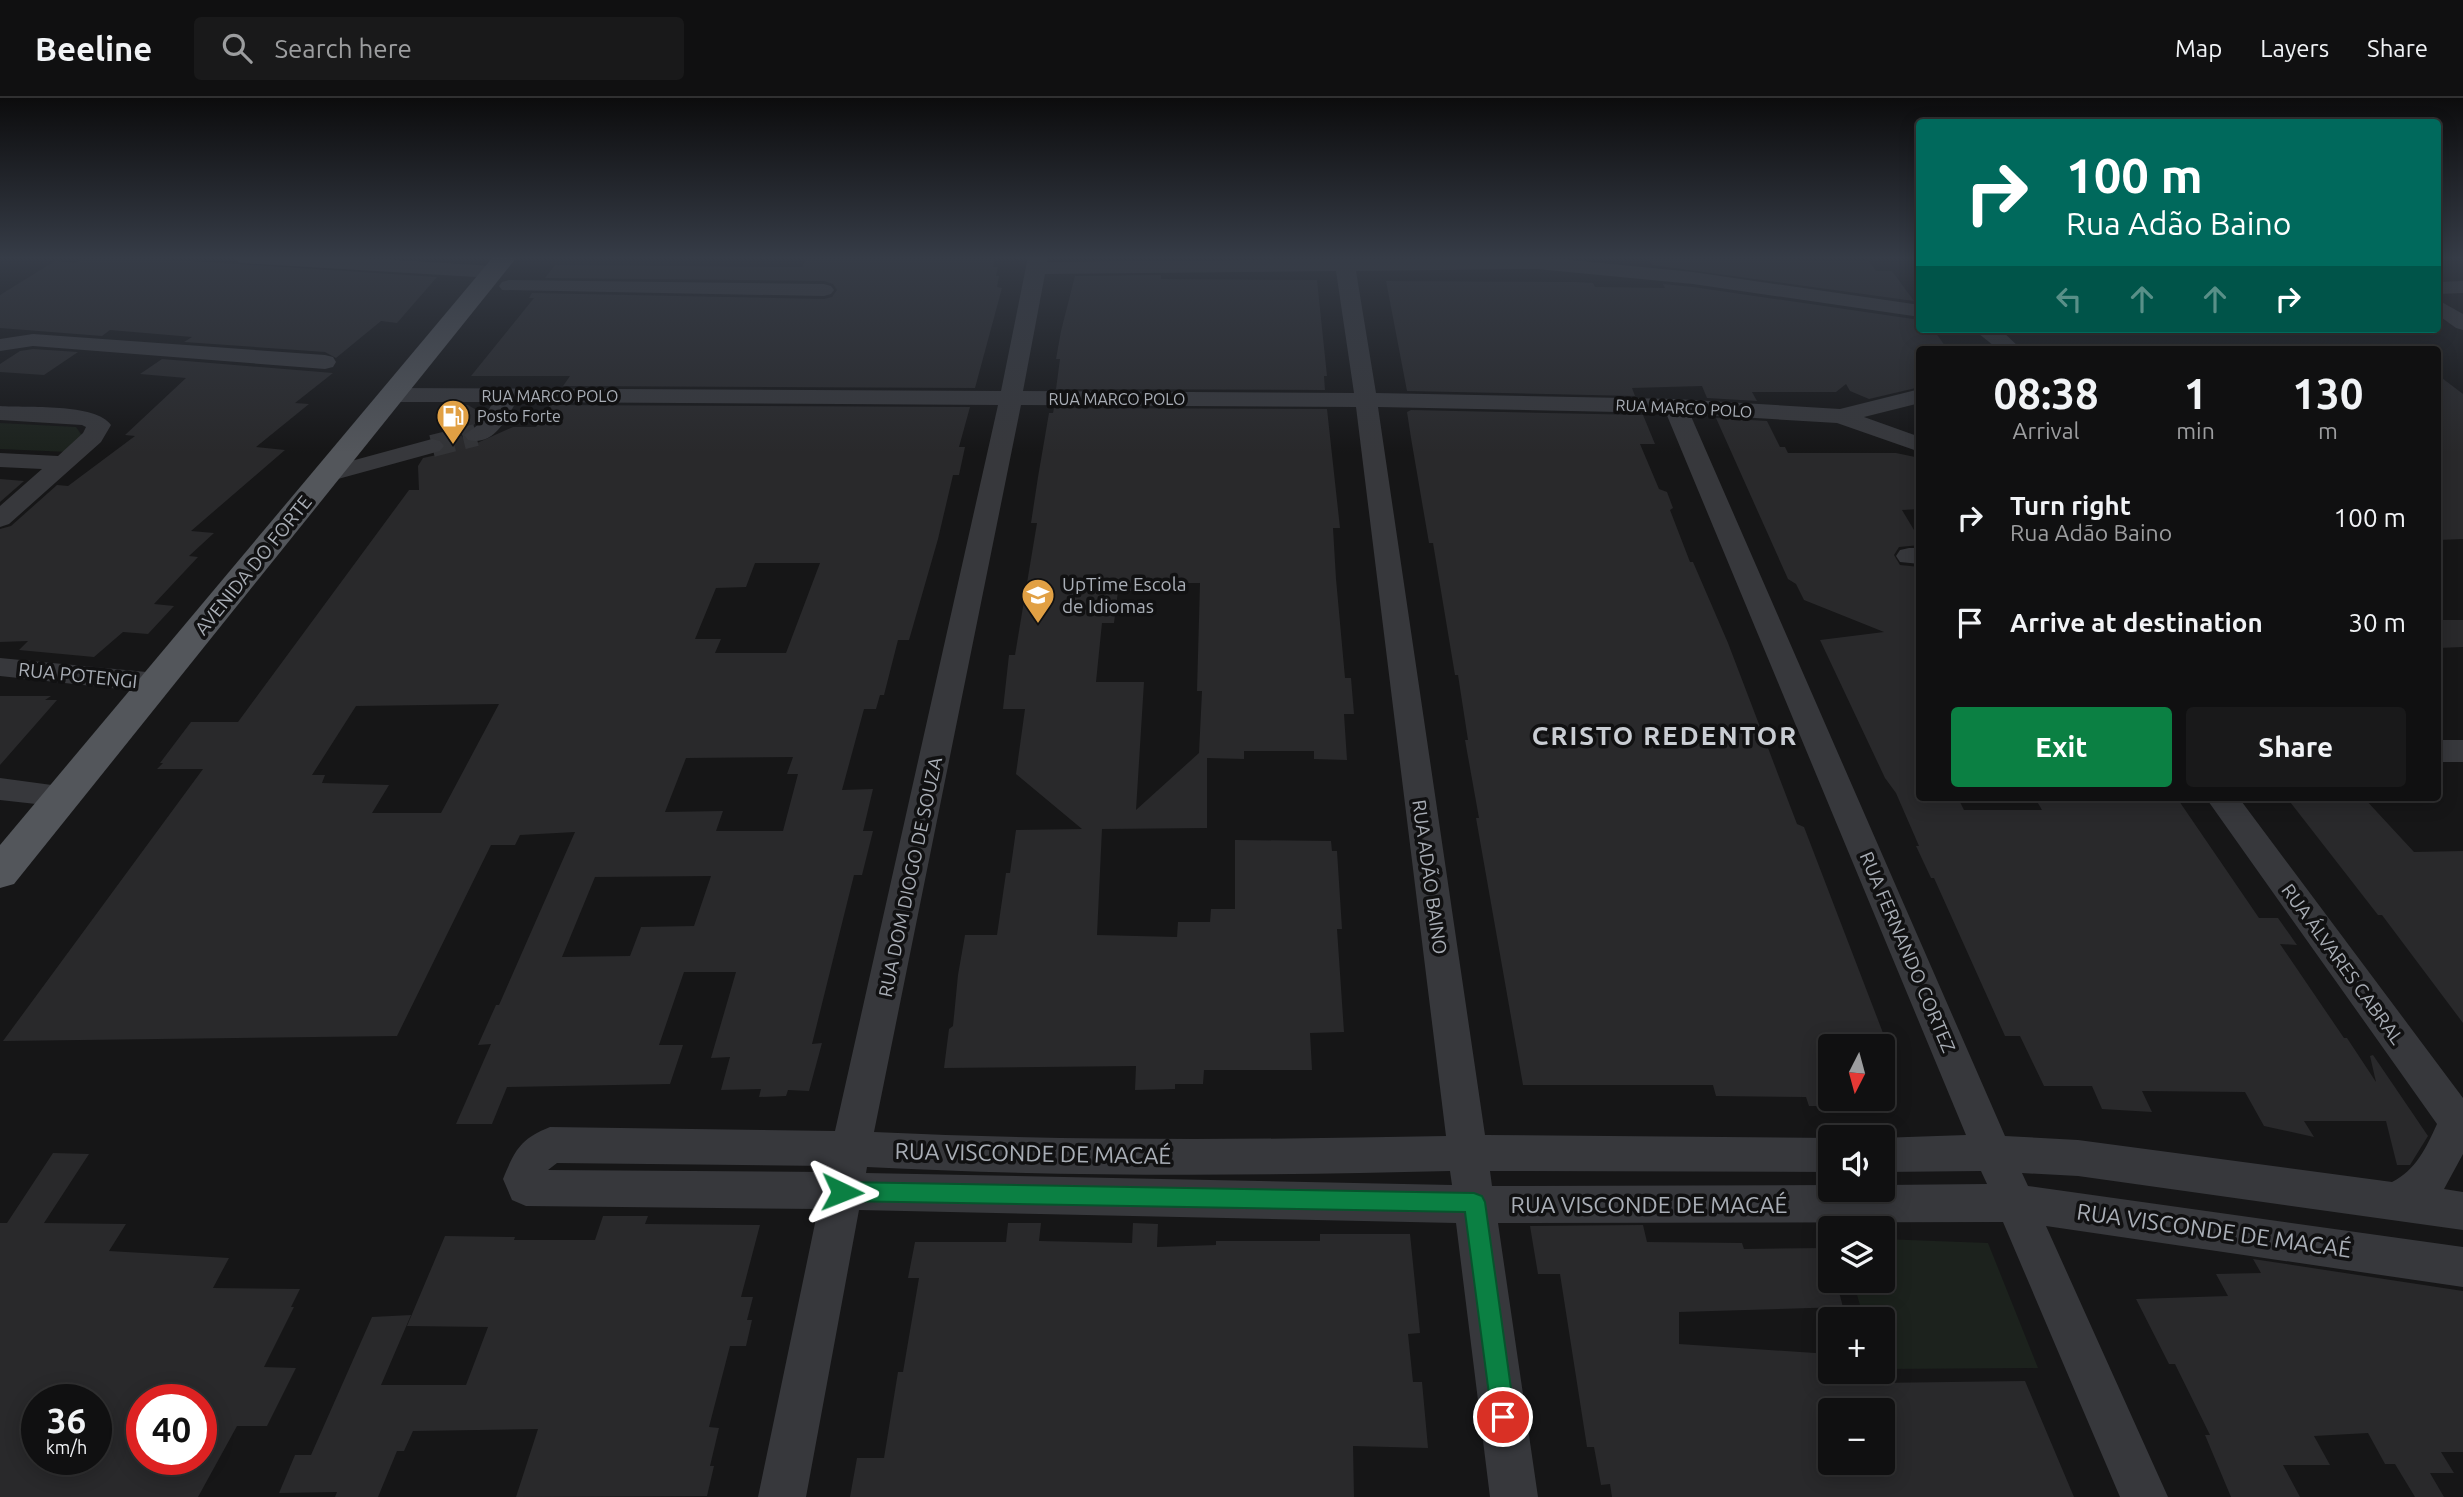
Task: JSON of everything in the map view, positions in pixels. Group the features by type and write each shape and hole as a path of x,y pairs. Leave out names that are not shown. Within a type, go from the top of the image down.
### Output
{"main road":[{"name":"AVENIDA DO FORTE","path":"0,873 327,475 458,322"}],"street":[{"name":"RUA DOM DIOGO DE SOUZA","path":"782,1497 842,1192 1026,322"},
{"name":"RUA ADÃO BAINO","path":"1354,322 1514,1497"},
{"path":"1992,333 2007,346"},
{"path":"0,345 33,340 325,362"},
{"path":"0,392 53,397 35,415"},
{"name":"RUA MARCO POLO","path":"394,395 1366,400 1675,406 1840,416"},
{"path":"476,435 491,426 508,396"},
{"path":"1840,416 1916,397"},
{"name":"RUA FERNANDO CORTEZ","path":"1675,406 1993,1153 2144,1497"},
{"path":"0,413 87,418 99,425 93,437 0,519"},
{"path":"1840,416 1916,444"},
{"path":"327,475 432,446"},
{"path":"0,460 64,463"},
{"name":"RUA POTENGI","path":"0,667 157,683"},
{"path":"2441,751 2463,751"},
{"path":"0,789 63,796"},
{"name":"RUA ÁLVARES CABRAL","path":"2224,801 2460,1126"},
{"path":"2395,1201 2419,1189 2436,1169 2460,1126"},
{"name":"RUA VISCONDE DE MACAÉ","path":"1818,1154 1015,1154 550,1145 531,1159 523,1179 526,1187 559,1189 747,1188 1577,1206 2015,1203 2463,1267"},
{"path":"1895,1153 1993,1153 2078,1158 2463,1211"}],"shaded area":[{"path":"0,423 76,427 83,437 68,452 0,449"},
{"path":"1895,1239 1988,1243 2038,1368 1895,1369 1895,1307 1861,1307 1856,1293 1895,1293"}],"building":[{"path":"0,322 379,322 336,358 325,352 184,342 192,337 110,330 102,336 0,328"},
{"path":"514,322 993,322 975,388 563,386 570,376 471,376"},
{"path":"1063,322 1321,322 1327,376 1324,376 1325,390 1056,389 1060,359 1056,359"},
{"path":"1394,322 1916,322 1916,333 1936,333 1945,346 1916,346 1916,388 1869,399 1850,391 1846,384 1836,392 1752,392 1757,401 1707,398 1702,386 1632,388 1635,396 1407,391"},
{"path":"33,349 78,352 44,375 0,372 0,364 20,351"},
{"path":"162,359 333,373 295,403 309,404 256,447 285,450 191,531 214,533 189,556 198,557 154,604 174,606 148,634 123,632 94,657 19,650 28,641 0,642 0,529 11,526 57,485 68,486 135,436 125,435 186,378 140,374"},
{"path":"2441,377 2463,394 2463,539 2441,540"},
{"path":"463,405 483,414 480,420 461,435 466,442 477,443 513,427 536,427 550,405 970,407 959,447 965,447 959,475 953,475 909,640 898,640 884,695 880,695 876,709 864,709 842,790 873,789 863,831 873,831 862,875 854,875 812,1044 822,1043 809,1091 788,1090 786,1096 759,1097 761,1089 721,1090 730,1057 711,1058 736,972 684,972 659,1045 683,1045 670,1084 507,1087 492,1124 456,1124 491,1044 478,1045 496,1005 499,1005 575,832 520,835 515,845 491,845 397,1036 3,1041 203,769 157,769 163,763 160,763 191,722 238,722 409,490 419,490 418,466 423,458 441,454 446,448 438,438","holes":["755,563 820,563 786,653 715,653 721,639 695,639 716,588 746,587","499,704 441,813 372,813 389,785 322,783 325,775 312,775 356,706","793,757 787,774 798,774 783,831 716,831 723,811 665,812 686,758","711,876 694,926 641,927 630,956 562,957 595,877"]},
{"path":"1054,408 1327,409 1340,528 1333,528 1336,579 1345,678 1351,678 1354,714 1344,714 1347,760 1314,759 1314,751 1244,751 1244,759 1207,758 1207,828 1102,829 1097,935 1177,937 1178,922 1210,922 1211,909 1235,909 1235,840 1331,841 1332,851 1337,851 1342,929 1337,929 1344,1032 1310,1033 1312,1070 1204,1070 1203,1084 1175,1084 1175,1089 1135,1090 1136,1066 944,1068 949,1029 953,1026 965,935 997,935 1006,873 1010,873 1016,830 1082,829 1016,774 1025,709 1003,709 1009,655 1015,655 1037,523 1031,523 1038,477 1049,413 1053,413","holes":["1147,583 1200,583 1197,691 1202,691 1199,753 1136,810 1144,682 1096,682 1102,623 1114,623 1118,591 1146,591"]},
{"path":"1407,412 1643,415 1655,444 1640,444 1659,489 1667,492 1673,508 1670,510 1690,562 1693,562 1728,643 1797,824 1804,827 1883,1034 1818,1034 1818,1106 1809,1106 1806,1097 1716,1096 1713,1085 1523,1085 1476,818 1479,818 1465,740 1468,740 1458,675 1455,675 1433,543 1429,543"},
{"path":"1716,418 1767,421 1780,447 1785,447 1788,453 1896,453 1916,457 1916,509 1902,510 1916,533 1916,545 1899,547 1894,555 1900,565 1916,567 1916,801 1960,802 1964,810 2042,810 2037,801 2179,801 2259,918 2278,918 2297,945 2280,944 2344,1038 2347,1038 2376,1082 2370,1056 2373,1055 2428,1136 2410,1165 2397,1165 2386,1121 2304,1121 2314,1137 2264,1126 2245,1092 2142,1091 2152,1112 2102,1109 2092,1086 2044,1086 2020,1036 2005,1036 1934,878 1931,878 1916,846 1919,846 1896,793 1885,778 1820,640 1884,632 1804,600 1796,584 1788,579"},
{"path":"0,479 24,481 0,502"},
{"path":"2441,620 2463,620 2463,647 2441,648"},
{"path":"0,696 51,696 45,700 57,700 0,765"},
{"path":"2289,801 2367,801 2414,852 2463,851 2463,1023 2382,915 2378,915"},
{"path":"53,1153 89,1154 44,1223 126,1224 109,1251 229,1258 213,1288 300,1289 264,1367 296,1368 267,1426 237,1426 217,1462 217,1384 126,1384 126,1475 210,1475 198,1497 0,1497 0,1223 7,1223"},
{"path":"603,1216 648,1216 645,1224 760,1225 741,1297 753,1297 747,1320 752,1320 746,1346 730,1346 709,1427 719,1428 710,1466 714,1466 707,1496 516,1497 538,1429 413,1431 404,1451 397,1451 378,1497 335,1497 337,1492 279,1493 295,1455 311,1455 372,1317 411,1315 381,1385 466,1385 488,1327 407,1326 445,1236 515,1237 514,1240 595,1240"},
{"path":"1008,1223 1041,1223 1039,1241 1132,1243 1133,1223 1158,1224 1157,1247 1216,1245 1216,1241 1320,1241 1320,1234 1410,1234 1420,1333 1408,1334 1413,1382 1422,1382 1428,1448 1353,1446 1354,1497 850,1497 857,1458 884,1458 898,1372 903,1372 919,1278 908,1278 915,1242 1006,1242"},
{"path":"1643,1225 1647,1242 1742,1243 1744,1249 1818,1248 1818,1293 1839,1293 1843,1307 1679,1312 1679,1344 1818,1353 1818,1384 2025,1381 2074,1497 1612,1497 1610,1484 1601,1485 1594,1447 1587,1447 1560,1274 1538,1274 1530,1226"},
{"path":"2253,1259 2463,1291 2463,1452 2441,1452 2454,1473 2430,1473 2444,1497 2415,1497 2395,1464 2385,1464 2368,1433 2314,1436 2330,1465 2283,1465 2300,1497 2231,1497 2205,1435 2210,1435 2175,1364 2169,1364 2136,1299 2228,1296 2216,1274 2261,1273"}],"tunnel":[{"path":"432,446 476,435"}],"place":[{"name":"Posto Forte","path":"453,446"},
{"name":"UpTime Escola de Idiomas","path":"1038,625"}],"district":[{"name":"CRISTO REDENTOR","path":"1665,735"}],"route":[{"path":"842,1192 1474,1202 1503,1417"}]}
